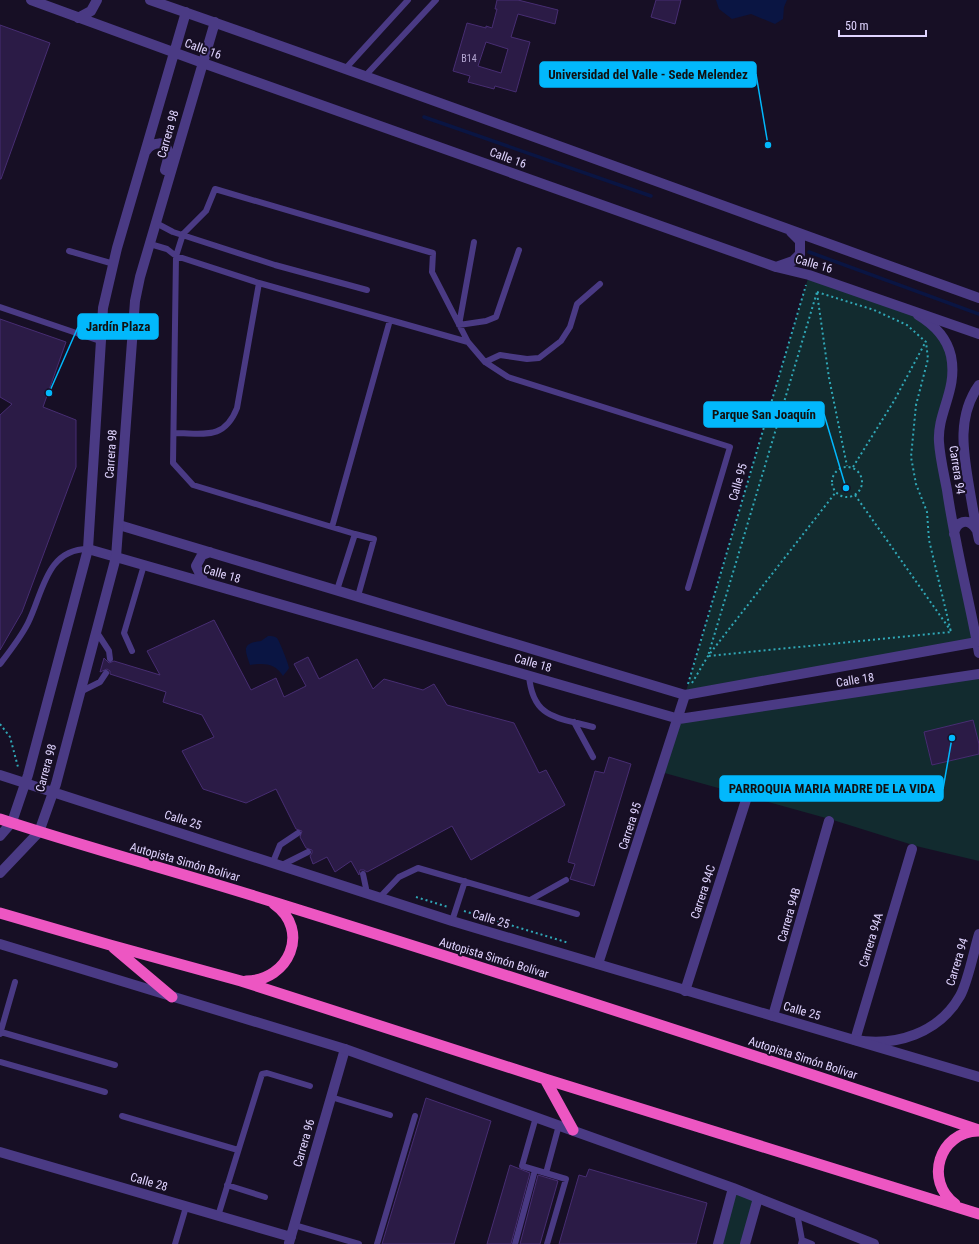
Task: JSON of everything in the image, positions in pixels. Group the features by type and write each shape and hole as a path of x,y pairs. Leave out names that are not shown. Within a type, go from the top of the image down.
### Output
{"highway":[{"name":"Autopista Simón Bolívar","path":"0,819 265,899 597,1004 979,1130"},
{"path":"240,981 255,981 272,975 283,966 290,952 292,936 288,920 278,907 265,899"},
{"path":"0,912 110,946 240,981 545,1079 979,1214"},
{"path":"110,946 172,997"},
{"path":"545,1079 573,1130"},
{"path":"960,1207 949,1200 942,1190 938,1175 939,1160 946,1146 958,1136 979,1130"}],"street":[{"name":"Calle 16","path":"31,0 203,63 776,267 809,275 908,308 979,334"},
{"path":"78,18 91,11 97,0"},
{"name":"Calle 16","path":"150,0 366,75 748,216 979,298"},
{"name":"Carrera 98","path":"0,836 12,822 25,784 88,549 103,308 145,153 186,12"},
{"name":"Carrera 98","path":"0,873 40,832 53,792 116,557 135,301 165,190 215,22"},
{"path":"145,153 151,144 154,143 162,144 167,149 168,158 161,183 165,190"},
{"path":"748,216 793,233 798,238 801,247 798,257 793,261 776,267"},
{"name":"Carrera 94","path":"908,308 934,327 943,338 951,354 954,372 939,441 954,534 979,653"},
{"name":"Carrera 94","path":"979,385 966,412 962,433 964,455 979,540"},
{"path":"954,534 955,528 960,523 966,521 973,524 976,529"},
{"name":"Calle 18","path":"119,525 685,695 977,642"},
{"name":"Calle 18","path":"88,549 679,719 979,674"},
{"path":"204,582 196,566 202,555 210,552"},
{"name":"Carrera 95","path":"598,964 679,719 685,695"},
{"name":"Calle 25","path":"0,775 452,921 979,1077"},
{"name":"Carrera 94C","path":"686,991 746,800"},
{"name":"Carrera 94B","path":"773,1016 829,821"},
{"name":"Carrera 94A","path":"855,1040 912,849"},
{"name":"Carrera 94","path":"855,1040 883,1042 904,1039 930,1027 943,1017 961,994 979,934"},
{"path":"0,944 345,1049 733,1188 797,1213 861,1242 874,1244"},
{"name":"Carrera 96","path":"290,1241 345,1049"},
{"name":"Calle 28","path":"0,1152 218,1216 290,1241"},
{"path":"718,1244 733,1188"},
{"path":"745,1244 758,1198"}],"lane":[{"path":"346,68 408,0"},
{"path":"366,75 436,0"},
{"path":"358,596 374,539 193,485 173,463 176,256 183,234 206,211 215,189 433,253 432,272 468,342 485,362 508,377 730,447 688,588"},
{"path":"156,223 173,232 275,265 367,290"},
{"path":"459,325 474,242"},
{"path":"150,244 167,249 176,256 258,283 468,342"},
{"path":"459,325 486,321 496,317 519,250"},
{"path":"69,251 114,264"},
{"path":"174,433 214,434 225,428 233,420 237,408 258,283"},
{"path":"485,362 500,355 527,359 539,358 561,341 570,327 577,304 600,284"},
{"path":"0,307 100,341"},
{"path":"332,527 390,320"},
{"path":"337,590 355,534"},
{"path":"0,664 28,624 40,589 55,564 68,552 88,549"},
{"path":"132,651 124,633 144,565"},
{"path":"96,631 109,651 110,660"},
{"path":"80,692 100,682 106,673"},
{"path":"529,676 530,691 538,707 550,714 593,727"},
{"path":"574,722 593,757"},
{"path":"277,864 280,845 298,833"},
{"path":"277,864 308,852"},
{"path":"380,897 399,877 418,868 577,914"},
{"path":"363,874 367,893"},
{"path":"530,900 566,880"},
{"path":"452,921 465,881"},
{"path":"15,982 0,1033 114,1065"},
{"path":"0,1062 105,1092"},
{"path":"218,1216 262,1074 267,1073 310,1086"},
{"path":"331,1097 390,1115"},
{"path":"122,1116 238,1150"},
{"path":"377,1244 415,1116"},
{"path":"536,1117 522,1166 566,1179 547,1244"},
{"path":"546,1173 559,1125"},
{"path":"514,1244 535,1170"},
{"path":"227,1185 265,1197"},
{"path":"175,1244 186,1207"},
{"path":"797,1213 802,1242 812,1244"},
{"path":"294,1225 359,1244"}],"path":[{"name":"Calle 95","path":"685,695 809,275"},
{"path":"708,656 817,292"},
{"path":"817,292 874,310 894,319 907,325 926,342 928,359 916,405 911,458 916,484 927,512 929,540 951,632"},
{"path":"817,292 829,378 847,466"},
{"path":"853,467 894,400 926,342"},
{"path":"847,466 853,467 858,470 862,480 862,486 855,494 845,497 836,492 832,482 833,477 840,468 847,466"},
{"path":"685,695 708,656 836,492"},
{"path":"855,494 951,632"},
{"path":"708,656 951,632"},
{"path":"0,724 10,737 19,772"}],"green space":[{"path":"809,275 925,319 951,354 939,441 977,642 685,695"},
{"path":"979,674 979,744 973,721 924,732 932,765 979,754 979,861 916,846 833,820 661,772 679,719"},
{"path":"733,1188 758,1198 745,1244 718,1244"}],"shaded area":[{"path":"716,0 787,0 784,7 783,19 775,24 751,14 732,19 719,9"},
{"path":"268,636 274,636 277,638 286,658 289,668 283,676 273,666 260,664 250,665 246,651 247,646 250,643 261,641"}],"building":[{"path":"497,0 518,0 558,10 555,24 518,14 511,37 530,42 516,92 495,86 494,89 468,82 470,76 453,71 467,23 492,28 497,9 495,9","holes":["486,42 508,49 501,73 478,66"]},
{"path":"656,0 681,0 675,24 651,17"},
{"path":"0,25 50,43 1,179 0,179"},
{"path":"0,319 66,342 43,407 76,420 76,467 22,612 0,650 0,415 12,404 0,397"},
{"path":"214,620 251,690 276,678 284,697 306,686 294,664 308,657 319,679 357,659 373,689 384,679 423,690 434,684 447,705 514,723 539,773 546,770 565,805 471,860 452,826 367,872 360,870 359,875 351,861 335,872 327,857 313,864 310,856 312,850 306,848 300,837 302,831 296,829 276,789 246,803 203,789 182,751 214,737 202,715 163,702 166,692 110,674 110,671 107,669 100,672 104,658 109,663 114,661 160,675 147,651"},
{"path":"973,720 979,744 979,754 932,765 924,732"},
{"path":"609,757 631,764 594,886 570,879 575,864 568,862 595,771 604,773"},
{"path":"426,1098 491,1121 454,1244 382,1244"},
{"path":"510,1165 530,1173 511,1244 487,1244"},
{"path":"589,1169 707,1203 696,1244 559,1244 579,1175 586,1177"},
{"path":"538,1175 558,1181 540,1244 520,1244"}],"waterway":[{"path":"424,117 651,196"},
{"path":"809,252 979,314"}],"place":[{"name":"Universidad del Valle - Sede Melendez","path":"768,145"},
{"name":"Jardín Plaza","path":"49,393"},
{"name":"Parque San Joaquín","path":"846,488"},
{"name":"PARROQUIA MARIA MADRE DE LA VIDA","path":"952,738"}]}
